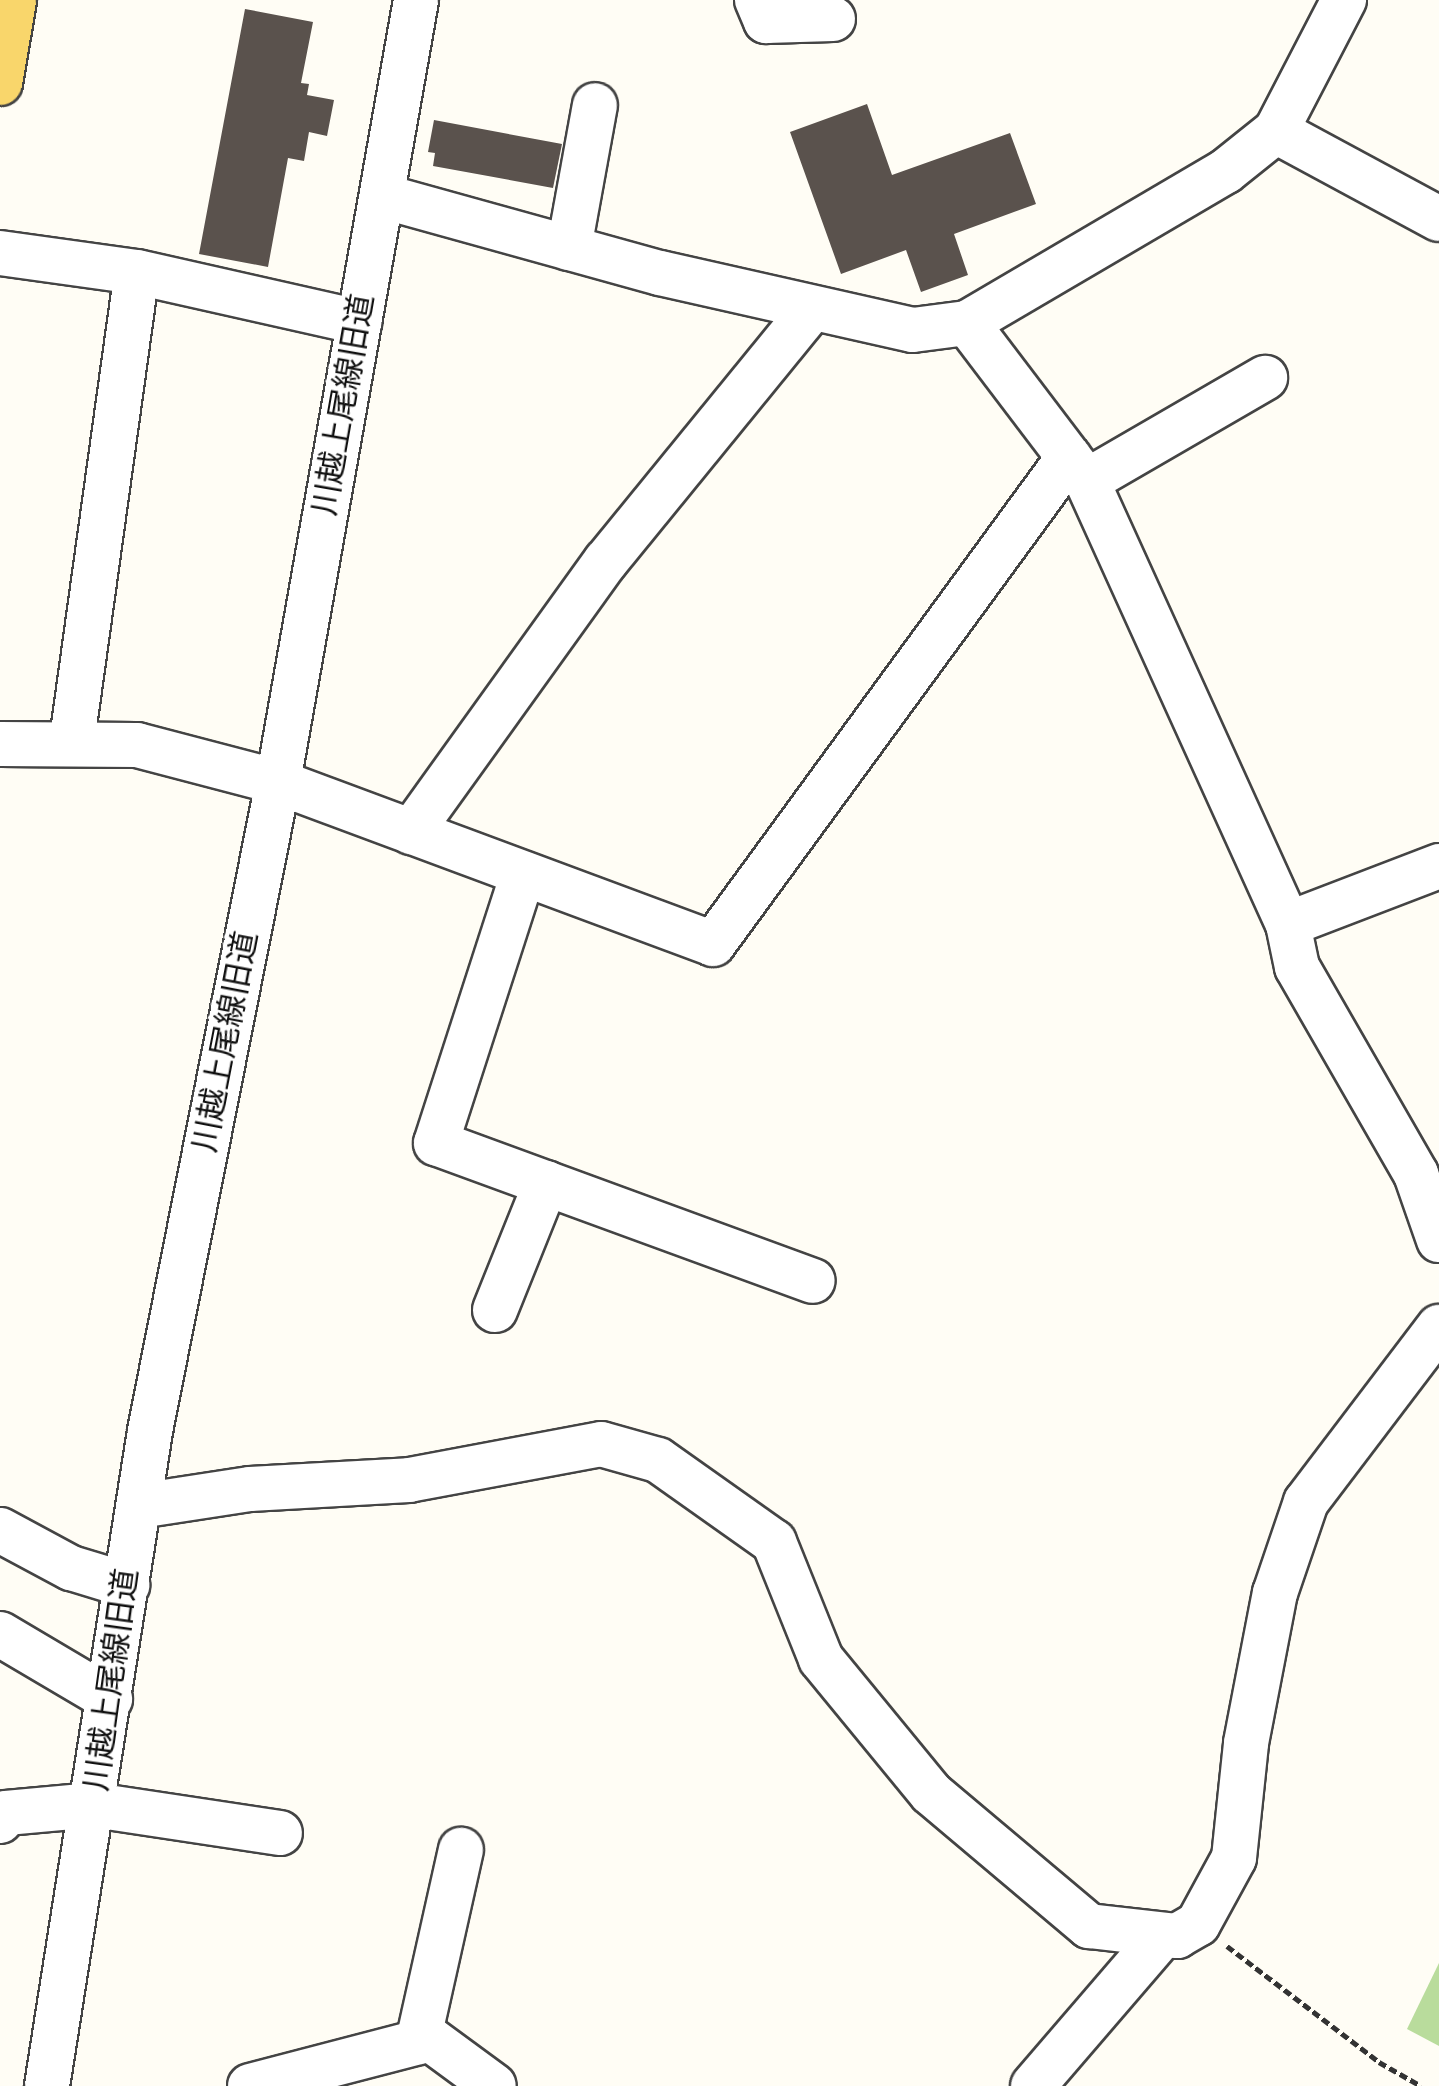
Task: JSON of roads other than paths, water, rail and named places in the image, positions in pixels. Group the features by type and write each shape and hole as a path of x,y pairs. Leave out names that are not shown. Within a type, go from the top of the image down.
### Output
{"main road":[{"path":"0,83 14,0"}],"street":[{"name":"川越上尾線旧道","path":"47,2086 139,1506 278,782 416,0"},
{"path":"757,0 766,21 833,19"},
{"path":"382,196 569,248 913,330 967,323 1226,171 1276,131 1344,0"},
{"path":"569,248 595,105"},
{"path":"1276,131 1439,219"},
{"path":"0,253 137,272 359,322"},
{"path":"72,740 137,272"},
{"path":"411,832 606,561 812,308"},
{"path":"967,323 1078,469 1288,924 1297,967 1416,1174 1439,1240"},
{"path":"0,744 72,740 137,745 278,782 713,944 1078,469 1265,378"},
{"path":"1288,924 1439,866"},
{"path":"523,874 436,1143 813,1281"},
{"path":"495,1310 546,1183"},
{"path":"1033,2086 1180,1930 1234,1858 1246,1743 1275,1593 1306,1502 1439,1327"},
{"path":"139,1506 250,1489 409,1480 601,1444 658,1460 774,1542 821,1659 931,1793 1089,1926 1180,1930"},
{"path":"0,1530 71,1568 127,1585"},
{"path":"0,1634 110,1699"},
{"path":"0,1821 6,1813 94,1805 280,1833"},
{"path":"418,2042 461,1850"},
{"path":"250,2086 430,2039 494,2086"}]}
